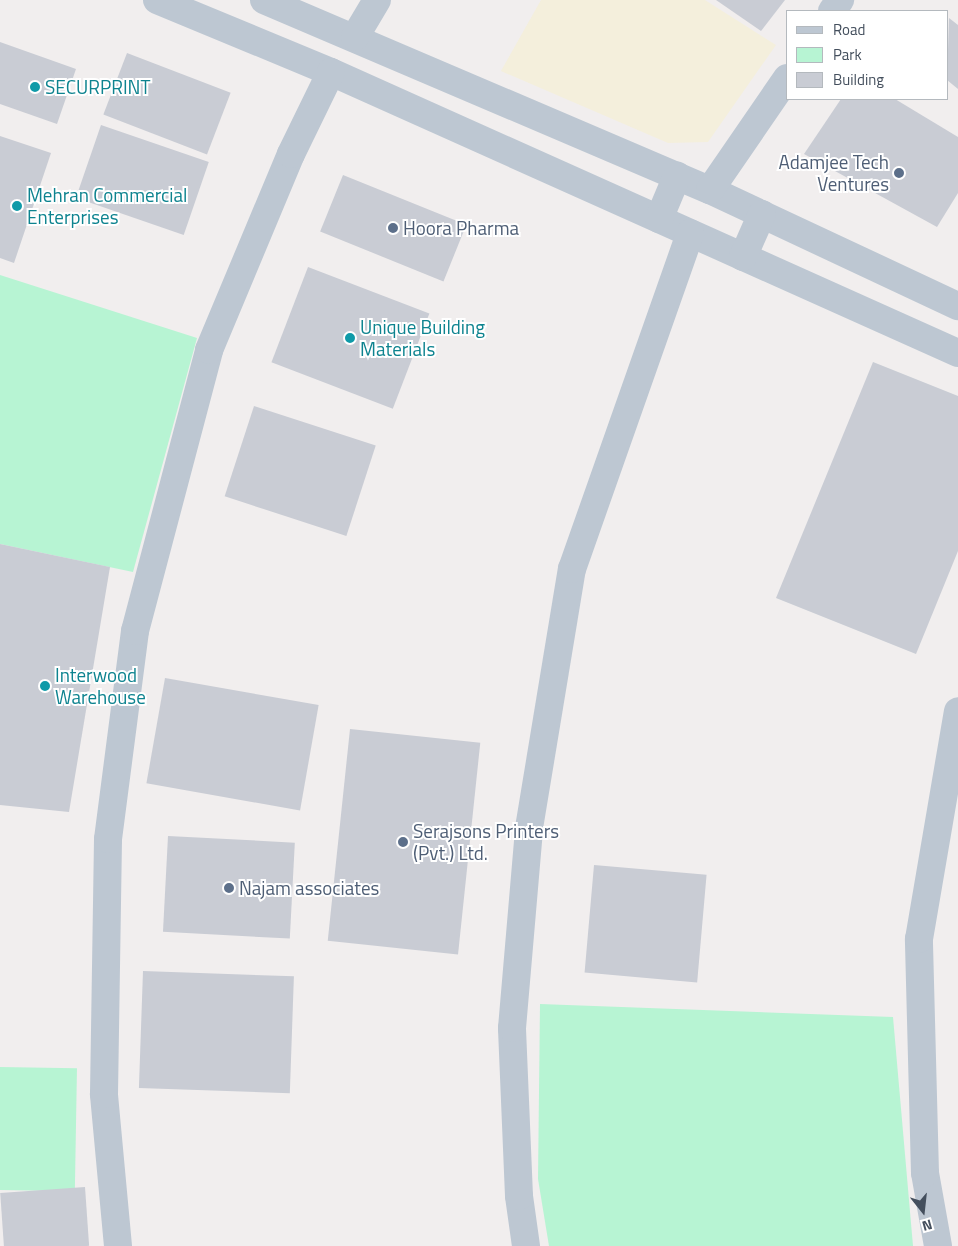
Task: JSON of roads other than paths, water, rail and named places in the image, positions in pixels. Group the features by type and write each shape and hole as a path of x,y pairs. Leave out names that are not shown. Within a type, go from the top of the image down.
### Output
{"lane":[{"path":"157,0 331,72 958,353"},
{"path":"264,0 388,51 710,190 958,306"},
{"path":"355,37 377,0"},
{"path":"288,54 303,16"},
{"path":"371,90 388,51"},
{"path":"118,1246 104,1094 108,839 135,631 209,350 291,154 331,72"},
{"path":"710,190 786,79"},
{"path":"659,219 678,176"},
{"path":"743,256 762,214"},
{"path":"526,1246 520,1196 512,1028 531,819 572,569 690,233"},
{"path":"938,1246 925,1173 919,939 958,711"}],"place":[{"name":"SECURPRINT","path":"35,87"},
{"name":"Adamjee Tech Ventures","path":"899,173"},
{"name":"Mehran Commercial Enterprises","path":"17,206"},
{"name":"Hoora Pharma","path":"393,228"},
{"name":"Unique Building Materials","path":"350,338"},
{"name":"Interwood Warehouse","path":"45,686"},
{"name":"Serajsons Printers (Pvt.) Ltd.","path":"403,842"},
{"name":"Najam associates","path":"229,888"}]}
